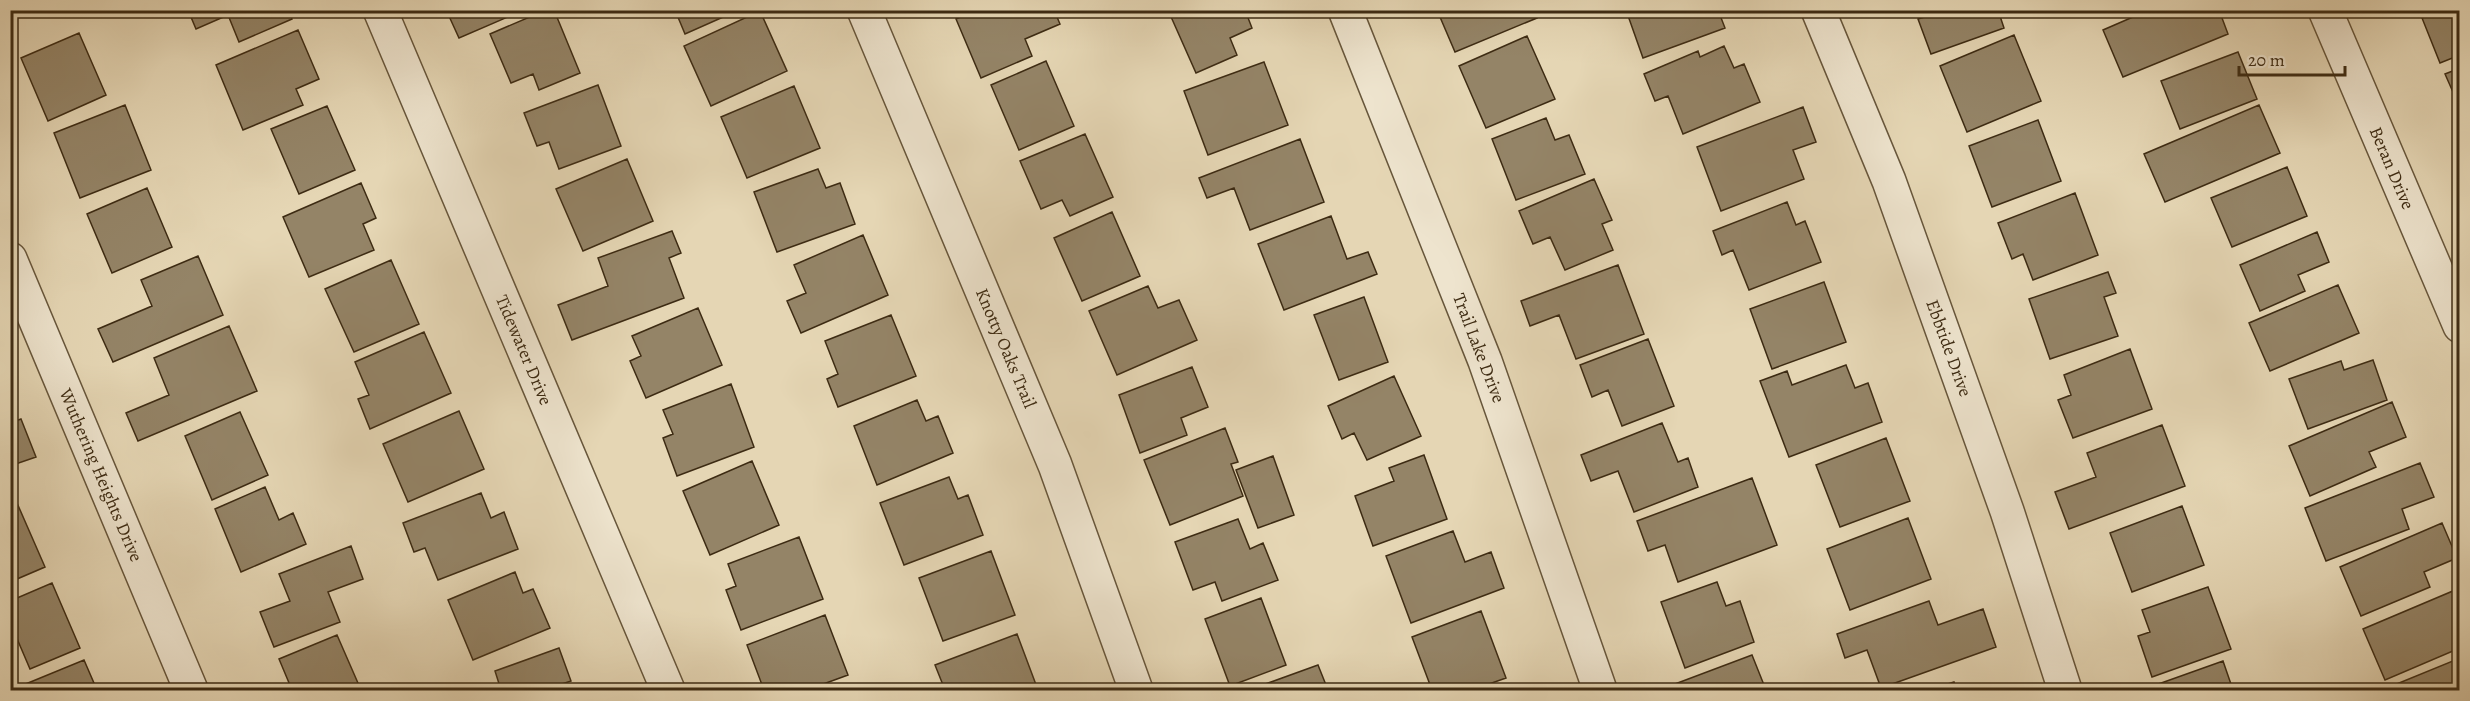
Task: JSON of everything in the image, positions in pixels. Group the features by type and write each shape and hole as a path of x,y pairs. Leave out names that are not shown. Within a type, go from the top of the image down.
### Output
{"street":[{"name":"Tidewater Drive","path":"380,10 668,690"},
{"name":"Knotty Oaks Trail","path":"864,10 1055,465 1137,690"},
{"name":"Trail Lake Drive","path":"1346,10 1485,362 1599,690"},
{"name":"Ebbtide Drive","path":"1818,10 1889,181 2007,511 2065,690"},
{"name":"Beran Drive","path":"2325,10 2460,326"},
{"name":"Wuthering Heights Drive","path":"10,259 191,690"}],"building":[{"path":"188,10 289,10 292,19 239,42 228,15 196,29"},
{"path":"457,10 524,10 459,38 448,14"},
{"path":"546,10 554,10 580,73 539,90 533,74 511,83 490,34"},
{"path":"675,10 739,10 685,34"},
{"path":"976,10 1054,10 1060,24 1025,39 1032,56 981,78 956,19"},
{"path":"1168,10 1245,10 1252,28 1230,38 1237,55 1196,73"},
{"path":"1437,10 1533,10 1537,18 1455,52"},
{"path":"1626,10 1718,10 1725,28 1643,58"},
{"path":"1926,10 1998,10 2004,28 1931,54 1918,19 1928,16"},
{"path":"2149,10 2219,10 2228,34 2123,77 2103,30"},
{"path":"2441,10 2460,10 2460,55 2440,63 2422,18"},
{"path":"760,11 787,71 711,106 684,46"},
{"path":"298,30 319,79 296,89 303,105 243,130 216,65"},
{"path":"79,33 106,95 48,121 21,58"},
{"path":"2014,35 2041,101 1967,132 1940,66"},
{"path":"1527,36 1555,99 1486,128 1459,66"},
{"path":"1724,46 1734,68 1744,64 1760,102 1683,134 1668,96 1655,101 1644,74 1698,51 1700,57"},
{"path":"2238,52 2257,99 2180,129 2161,81"},
{"path":"1046,61 1074,126 1019,150 991,85"},
{"path":"1264,62 1288,125 1208,155 1184,91"},
{"path":"2460,68 2460,108 2445,74"},
{"path":"598,85 621,146 559,169 549,142 537,146 524,113"},
{"path":"794,86 820,148 747,178 721,117"},
{"path":"125,105 151,170 80,198 54,133"},
{"path":"2259,105 2280,153 2165,202 2144,154"},
{"path":"327,106 355,170 299,194 271,129"},
{"path":"1803,107 1816,142 1793,150 1804,179 1721,211 1697,147"},
{"path":"1546,118 1555,140 1569,135 1585,174 1516,200 1492,139"},
{"path":"2038,120 2061,181 1992,207 1969,146"},
{"path":"1085,134 1113,197 1070,216 1062,200 1041,209 1020,161"},
{"path":"1300,139 1324,202 1250,230 1234,188 1207,198 1199,178"},
{"path":"627,159 653,221 583,251 556,189"},
{"path":"2287,167 2307,216 2232,247 2211,198"},
{"path":"818,169 826,188 840,183 855,224 777,252 754,192"},
{"path":"1594,179 1612,220 1602,224 1613,250 1565,270 1550,237 1533,244 1519,211"},
{"path":"361,183 376,218 363,224 374,250 309,277 283,217"},
{"path":"147,188 172,247 112,273 87,214"},
{"path":"2075,193 2098,255 2033,280 2023,254 2012,259 1998,223"},
{"path":"1787,202 1796,225 1805,221 1821,262 1749,290 1733,250 1722,255 1713,231"},
{"path":"1112,212 1140,276 1082,301 1054,238"},
{"path":"1331,216 1347,259 1368,252 1377,274 1284,310 1258,244"},
{"path":"672,231 681,253 669,258 684,298 572,340 558,305 608,286 598,258"},
{"path":"2317,232 2329,262 2298,275 2305,291 2260,311 2240,265"},
{"path":"863,235 888,295 801,333 787,301 806,293 794,265"},
{"path":"198,256 223,315 113,362 98,329 152,306 141,280"},
{"path":"391,260 419,324 354,352 325,289"},
{"path":"1618,265 1644,334 1576,359 1559,315 1530,326 1521,301"},
{"path":"2108,272 2116,293 2104,297 2118,336 2050,359 2029,299"},
{"path":"1824,282 1846,342 1772,369 1750,309"},
{"path":"2338,285 2359,333 2270,371 2249,323"},
{"path":"1148,286 1158,308 1179,300 1197,340 1117,375 1089,311"},
{"path":"1364,297 1388,362 1339,380 1314,315"},
{"path":"698,308 722,365 646,398 630,361 641,356 632,336"},
{"path":"891,315 916,376 838,407 827,379 838,374 825,341"},
{"path":"229,326 257,391 138,441 126,413 169,395 154,358"},
{"path":"424,332 451,393 370,429 358,399 369,395 355,362"},
{"path":"1648,339 1674,406 1622,426 1608,390 1592,397 1580,365"},
{"path":"2130,349 2152,409 2073,438 2058,400 2071,395 2064,375"},
{"path":"2373,360 2387,400 2308,429 2289,379 2341,361 2344,370"},
{"path":"1846,365 1855,388 1868,383 1882,422 1789,457 1760,381 1787,371 1792,385"},
{"path":"1192,367 1208,407 1181,418 1187,435 1140,453 1119,395"},
{"path":"1394,376 1421,436 1367,460 1354,433 1342,439 1328,406"},
{"path":"731,384 754,447 677,476 663,438 673,434 663,410"},
{"path":"917,400 926,421 938,416 953,453 877,485 854,426"},
{"path":"2392,402 2406,437 2369,452 2376,467 2310,496 2289,446"},
{"path":"459,411 484,469 408,502 383,444"},
{"path":"240,412 268,475 212,500 185,436"},
{"path":"21,419 36,457 10,466 10,423"},
{"path":"1662,423 1678,462 1688,458 1698,487 1634,512 1618,471 1591,481 1581,455"},
{"path":"2162,425 2185,486 2069,529 2055,492 2096,477 2087,453"},
{"path":"1225,428 1238,462 1231,464 1243,496 1170,525 1144,460"},
{"path":"1886,438 1910,501 1840,527 1816,465"},
{"path":"1424,455 1447,519 1373,546 1355,496 1394,481 1389,468"},
{"path":"1273,456 1294,515 1258,528 1236,470"},
{"path":"752,461 779,525 710,555 683,491"},
{"path":"2420,463 2434,497 2402,509 2409,529 2326,561 2305,508"},
{"path":"949,477 958,499 968,495 983,535 904,565 880,503"},
{"path":"1752,478 1777,545 1678,582 1665,545 1648,551 1637,521"},
{"path":"265,487 279,520 293,513 306,544 241,572 215,509"},
{"path":"481,493 491,518 504,512 518,549 438,580 425,548 414,552 403,523"},
{"path":"17,503 45,567 10,582 10,505"},
{"path":"2182,506 2204,565 2132,592 2110,533"},
{"path":"1908,518 1931,579 1850,610 1827,549"},
{"path":"1238,519 1250,549 1263,543 1278,580 1222,601 1215,582 1193,590 1175,542"},
{"path":"2442,523 2457,558 2424,572 2430,587 2361,616 2340,567"},
{"path":"1453,531 1465,562 1491,552 1504,588 1411,623 1386,556"},
{"path":"799,537 823,599 741,630 726,590 736,586 728,564"},
{"path":"351,546 363,579 328,592 340,622 274,647 260,612 290,601 279,574"},
{"path":"991,551 1015,615 943,641 919,578"},
{"path":"515,572 523,593 533,589 550,628 473,660 448,600"},
{"path":"1717,582 1726,606 1740,601 1754,642 1685,668 1661,602"},
{"path":"52,583 80,648 30,669 15,634 10,636 10,601"},
{"path":"2208,587 2231,649 2152,677 2138,636 2150,632 2142,610"},
{"path":"2460,588 2460,628 2457,629 2460,636 2460,648 2385,680 2363,629"},
{"path":"1261,598 1286,665 1230,686 1205,619"},
{"path":"1929,601 1938,625 1983,609 1996,647 1881,688 1867,650 1845,658 1837,634"},
{"path":"1481,611 1506,678 1472,690 1432,690 1412,637"},
{"path":"825,615 848,675 807,690 764,690 747,645"},
{"path":"1017,634 1038,690 961,690 959,684 945,690 935,665"},
{"path":"337,635 361,690 292,690 279,659"},
{"path":"559,648 571,681 562,684 564,690 501,690 495,671"},
{"path":"1752,655 1766,690 1659,690"},
{"path":"2460,658 2460,690 2382,690"},
{"path":"84,660 97,690 11,690"},
{"path":"2223,661 2233,690 2151,690 2150,687"},
{"path":"1318,665 1328,690 1249,690"},
{"path":"1954,682 1957,690 1929,690"}]}
